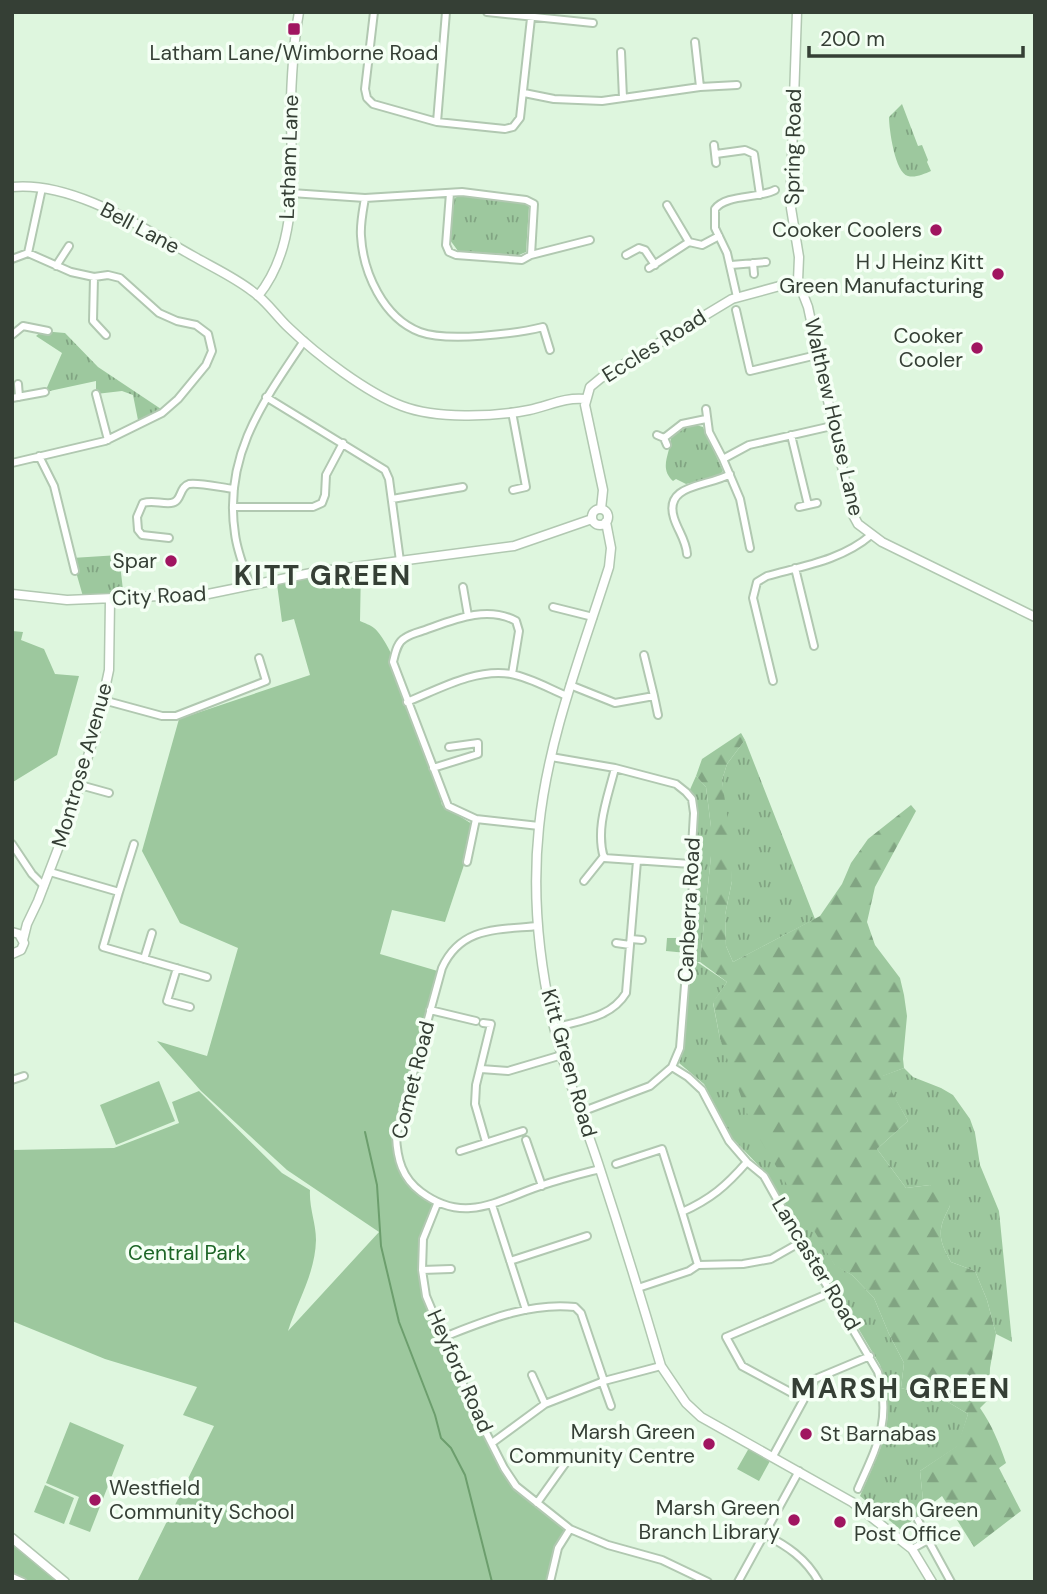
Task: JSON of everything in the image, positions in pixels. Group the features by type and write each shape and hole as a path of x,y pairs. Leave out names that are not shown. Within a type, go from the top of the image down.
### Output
{"street":[{"name":"Latham Lane","path":"258,296 275,271 286,230 291,193 291,95 299,12"},
{"path":"374,12 365,89 367,98 373,104 436,122 505,129 513,127 520,118 531,18"},
{"path":"436,122 446,12"},
{"path":"486,12 593,23"},
{"name":"Spring Road","path":"797,12 791,208 799,257 798,281"},
{"path":"695,42 700,87"},
{"path":"621,52 623,98"},
{"path":"524,93 554,99 590,101 737,85"},
{"path":"714,145 716,163"},
{"path":"716,155 746,150 754,153 760,195"},
{"name":"Bell Lane","path":"12,187 42,188 71,195 107,210 245,286 304,341 348,374 401,405 449,414 512,412 537,408 562,399 585,399"},
{"path":"28,253 42,188"},
{"path":"737,297 731,265 714,218 715,209 720,203 775,190"},
{"path":"291,193 365,198 450,193 526,200 534,204 531,255"},
{"path":"450,193 446,244 449,252 456,255 522,260 531,255 590,240"},
{"path":"365,198 360,233 365,262 374,286 388,307 406,324 419,332 437,336 520,333 543,327 550,350"},
{"path":"667,205 689,243"},
{"path":"626,255 639,248 645,250 652,266 689,243 702,245 719,236"},
{"path":"56,266 69,246"},
{"path":"12,259 28,253 56,266 94,276 120,278 159,313 196,325 208,334 212,351 206,365 178,399 162,413 108,439 12,463"},
{"path":"731,265 766,262"},
{"path":"753,263 754,274"},
{"path":"94,276 93,321 106,335"},
{"name":"Eccles Road","path":"601,509 603,490 585,399 590,387 737,297 798,281"},
{"name":"Walthew House Lane","path":"798,281 808,307 852,513 858,524 871,535 1035,617"},
{"path":"736,310 750,371"},
{"path":"740,324 748,322"},
{"path":"12,335 23,326 48,331"},
{"path":"250,586 235,536 234,489 244,444 253,419 304,341"},
{"path":"741,373 817,355"},
{"path":"18,384 16,397 45,392"},
{"path":"96,394 108,439"},
{"path":"266,397 386,470 390,479 400,561"},
{"path":"706,409 706,419 714,443 740,499 750,548"},
{"path":"512,412 526,488 513,490"},
{"path":"662,440 682,424 706,419"},
{"path":"723,458 750,445 832,426"},
{"path":"791,435 808,505"},
{"path":"233,507 313,507 322,503 326,475 343,443"},
{"path":"39,456 54,486 74,567 62,566"},
{"path":"675,485 682,489 711,483 730,474"},
{"path":"169,538 142,535 138,530 137,517 143,503 173,503 178,500 183,488 190,484 234,489"},
{"path":"392,499 463,487"},
{"path":"682,489 676,497 673,512 685,540 687,554"},
{"path":"799,507 817,503"},
{"path":"601,509 607,514 606,522 597,525 592,519 594,511 601,509"},
{"name":"City Road","path":"12,594 55,600 195,596 316,572 514,546 592,519"},
{"name":"Kitt Green Road","path":"606,522 611,555 567,696 551,757 539,826 538,926 554,1028 562,1055 661,1366 686,1404 701,1417 852,1502 912,1549"},
{"path":"773,681 753,593 755,585 761,579 836,557 871,535"},
{"path":"795,568 814,646"},
{"path":"463,587 468,616"},
{"name":"Montrose Avenue","path":"14,955 23,947 27,924 50,872 80,785 103,700 111,646 110,600"},
{"path":"553,607 593,617"},
{"path":"512,674 519,631 516,621 494,615 468,616 403,638 396,649 393,662 448,806 476,819 539,826"},
{"path":"644,655 658,715"},
{"path":"103,700 162,716 176,716 266,681 259,658"},
{"path":"407,702 470,677 512,674 567,696"},
{"path":"570,685 615,703 654,696"},
{"path":"433,768 478,754 478,743 449,747"},
{"name":"Canberra Road","path":"551,757 615,768 676,784 692,799 694,813 691,864 693,884 672,1067 650,1086 581,1112"},
{"path":"615,768 603,816 600,844 604,858 691,864"},
{"path":"80,785 109,793"},
{"path":"467,862 476,819"},
{"path":"12,844 32,874 44,886"},
{"path":"134,844 103,947 207,977"},
{"path":"584,881 604,856"},
{"path":"554,1028 608,1013 619,1005 626,993 637,861"},
{"path":"50,872 119,892"},
{"path":"12,932 27,924"},
{"name":"Comet Road","path":"437,1204 417,1189 403,1173 397,1157 396,1136 442,968 447,956 461,941 479,933 538,926"},
{"path":"12,932 19,934 23,940"},
{"path":"145,959 152,933"},
{"path":"616,943 642,940"},
{"path":"177,968 167,1001 190,1007"},
{"path":"430,1010 491,1024 476,1085 475,1104 486,1142"},
{"path":"481,1069 508,1071 562,1055"},
{"name":"Lancaster Road","path":"672,1067 702,1090 729,1141 747,1162 764,1176 870,1356 883,1388 884,1405 881,1438 858,1489"},
{"path":"12,1080 24,1076"},
{"path":"460,1151 523,1130"},
{"path":"526,1140 542,1186"},
{"path":"616,1164 662,1149 698,1265"},
{"path":"682,1212 703,1203 724,1188 747,1162"},
{"path":"437,1204 458,1209 492,1205 542,1186 600,1169"},
{"name":"Heyford Road","path":"437,1204 423,1239 422,1270 426,1296 470,1401 516,1486 570,1529 608,1545 662,1560 708,1582"},
{"path":"492,1205 526,1310"},
{"path":"510,1261 587,1236"},
{"path":"638,1288 689,1271 698,1265 743,1264 771,1259 801,1242"},
{"path":"422,1270 451,1269"},
{"path":"803,1399 743,1366 726,1337 832,1292"},
{"path":"443,1337 497,1316 526,1310 575,1307 581,1313 611,1406"},
{"path":"773,1456 815,1379 870,1356"},
{"path":"492,1443 545,1404 603,1381 661,1366"},
{"path":"532,1375 545,1404"},
{"path":"537,1503 572,1454"},
{"path":"738,1582 799,1471"},
{"path":"918,1520 951,1582"},
{"path":"550,1582 558,1548 570,1529"},
{"path":"764,1534 798,1555 811,1567 819,1582"},
{"path":"12,1538 65,1582"},
{"path":"928,1540 912,1549 932,1582"},
{"path":"12,1577 23,1582"}],"green space":[{"path":"902,104 931,171 917,176 903,173 896,159 892,140 889,117"},
{"path":"462,194 525,202 529,207 526,252 519,255 458,251 450,240 453,199"},
{"path":"42,331 65,333 98,367 164,411 139,425 133,395 122,391 96,394 96,381 45,392 62,353 36,336"},
{"path":"693,424 703,427 723,471 718,477 686,484 676,479 673,481 666,471 671,435"},
{"path":"119,555 124,599 84,600 72,558"},
{"name":"Central Park","path":"361,566 360,621 374,628 384,640 394,660 414,711 442,805 472,824 464,865 445,922 392,910 380,954 441,972 396,1136 403,1173 437,1204 423,1239 426,1296 492,1443 516,1486 570,1529 558,1548 550,1582 137,1582 214,1426 183,1415 197,1387 105,1359 12,1321 12,1150 114,1148 179,1123 172,1102 199,1091 282,1173 310,1190 316,1234 315,1252 288,1331 379,1232 287,1170 201,1091 157,1041 207,1056 238,948 180,923 142,851 179,719 310,675 294,619 282,622 277,584"},
{"path":"12,631 23,632 21,640 44,649 55,674 79,676 57,755 13,782"},
{"path":"741,733 745,740 727,764 722,780 731,843 732,881 725,915 726,946 733,962 820,916 868,839 911,805 916,811 875,887 867,922 875,945 900,978 907,1016 904,1068 883,1076 908,1121 877,1149 906,1188 930,1185 946,1192 950,1206 941,1228 944,1247 951,1262 975,1271 987,1300 996,1334 989,1392 987,1401 980,1408 995,1434 1006,1463 999,1468 1021,1511 974,1547 942,1496 924,1510 920,1471 957,1446 968,1414 943,1399 901,1388 904,1363 874,1298 852,1275 835,1266 751,1124 720,1039 713,1002 727,982 700,962 711,856 711,827 706,787 696,776 702,759"},
{"path":"745,740 815,919 733,962 726,946 725,915 732,881 722,780 727,764"},
{"path":"696,776 706,787 711,827 711,856 700,962 697,962 727,982 713,1003 720,1039 792,1191 835,1265 852,1275 874,1298 904,1363 901,1388 943,1399 968,1414 958,1446 920,1471 924,1510 901,1530 860,1496 885,1433 888,1402 880,1365 766,1173 732,1138 704,1084 679,1063 684,1049 687,953 666,951 667,938 687,938 694,817 688,794"},
{"path":"904,1068 913,1077 953,1095 970,1119 980,1165 999,1211 1012,1342 996,1334 987,1300 975,1271 951,1262 947,1254 941,1228 950,1206 930,1185 906,1188 877,1149 908,1121 882,1076"},
{"path":"159,1081 175,1121 116,1145 100,1105"},
{"path":"70,1422 124,1445 90,1532 69,1524 79,1497 46,1483"},
{"path":"749,1448 770,1461 759,1481 737,1469"},
{"path":"45,1485 74,1498 64,1524 34,1512"},
{"path":"12,1537 65,1582 24,1582 12,1577"}],"waterway":[{"path":"365,1132 377,1185 381,1246 399,1322 435,1415 441,1438 451,1448 465,1475 492,1582"}],"place":[{"name":"Latham Lane/Wimborne Road","path":"294,29"},
{"name":"Cooker Coolers","path":"936,230"},
{"name":"H J Heinz Kitt Green Manufacturing","path":"998,274"},
{"name":"Cooker Cooler","path":"977,348"},
{"name":"Spar","path":"171,561"},
{"name":"St Barnabas","path":"806,1434"},
{"name":"Marsh Green Community Centre","path":"709,1444"},
{"name":"Westfield Community School","path":"95,1500"},
{"name":"Marsh Green Branch Library","path":"794,1520"},
{"name":"Marsh Green Post Office","path":"840,1522"}],"district":[{"name":"KITT GREEN","path":"323,575"},
{"name":"MARSH GREEN","path":"901,1388"}]}
